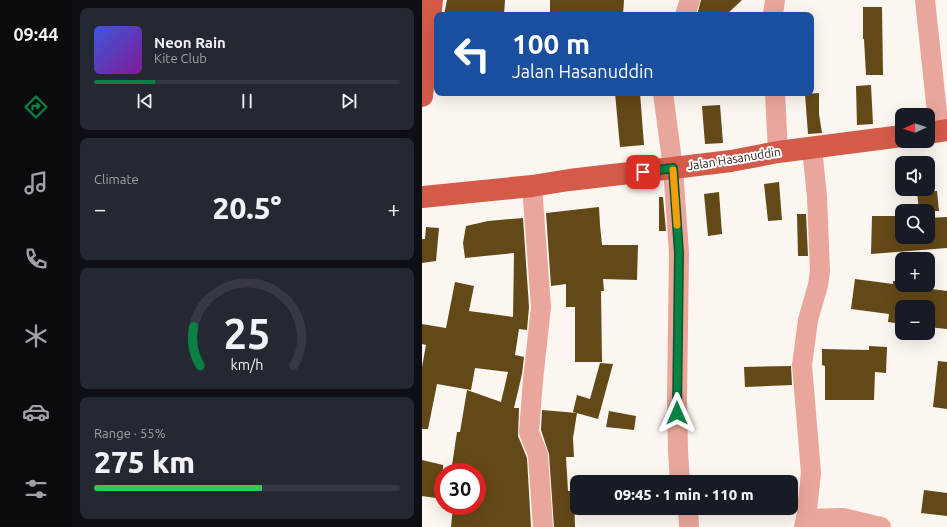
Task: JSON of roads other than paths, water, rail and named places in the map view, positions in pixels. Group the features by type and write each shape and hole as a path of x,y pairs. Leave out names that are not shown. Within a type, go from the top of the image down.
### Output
{"main road":[{"path":"422,96 432,0"},
{"name":"Jalan Hasanuddin","path":"422,197 532,186 569,180 730,161 778,152 895,137"}],"street":[{"path":"685,12 690,0"},
{"path":"773,12 775,0"},
{"path":"925,0 938,131"},
{"path":"663,96 673,168 679,253 677,400 680,475"},
{"path":"774,96 778,152"},
{"path":"812,148 817,197 820,271 818,285 808,320 802,365 811,474 805,523 843,518 881,527"},
{"path":"532,186 541,307 529,432 538,455 543,527"},
{"path":"688,515 689,527"}]}
